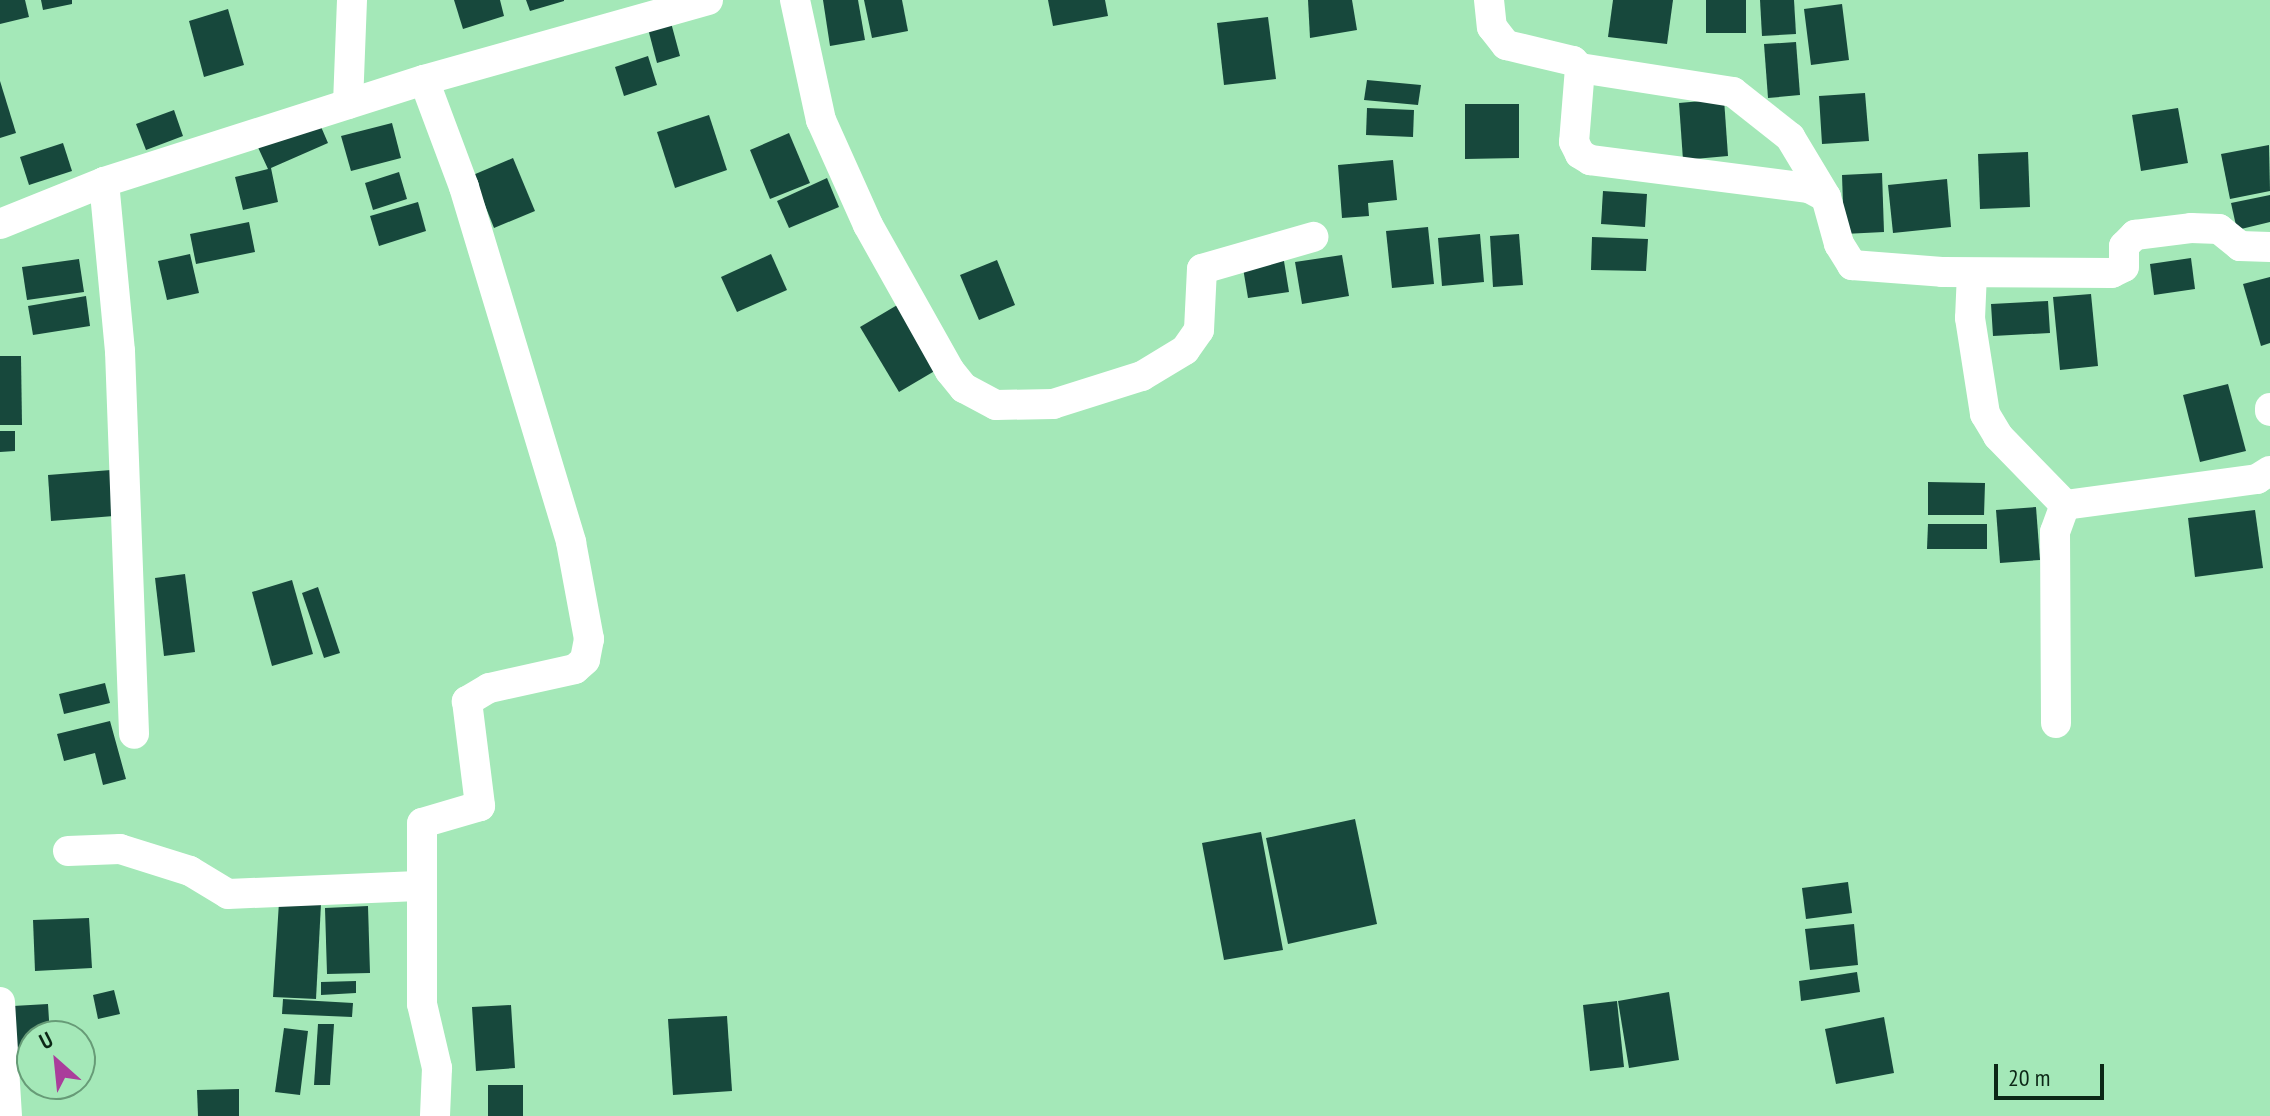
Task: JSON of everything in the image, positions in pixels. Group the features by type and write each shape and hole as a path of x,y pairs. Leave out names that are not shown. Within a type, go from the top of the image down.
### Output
{"street":[{"path":"348,104 352,0"},
{"path":"0,224 104,182 348,104 708,0"},
{"path":"795,0 821,120 868,225 950,371 964,388 996,405 1053,404 1142,376 1185,350 1199,330 1202,269 1313,237"},
{"path":"1489,0 1492,27 1506,45 1573,61 1580,68 1733,92 1790,137 1826,197 1839,244 1852,265 1972,273 2112,273 2124,267 2124,246 2135,235 2191,228 2219,229 2240,246 2270,247"},
{"path":"1580,68 1574,142 1590,160 1809,188 1826,197"},
{"path":"424,80 464,187 571,542 589,649 571,671 489,688 467,701 463,709 481,803 470,812 422,821 418,886 422,1004 437,1068 435,1116"},
{"path":"104,182 120,351 134,734"},
{"path":"1972,273 1970,318 1985,414 1998,436 2065,505"},
{"path":"2065,505 2095,496 2257,479 2270,471"},
{"path":"2056,723 2055,532 2065,505"},
{"path":"68,851 120,849 190,871 228,894 418,886"},
{"path":"0,1002 7,1116"}],"building":[{"path":"0,0 25,0 29,17 0,24"},
{"path":"41,0 72,0 72,4 43,10"},
{"path":"454,0 500,0 504,16 463,29"},
{"path":"526,0 564,0 564,1 530,11"},
{"path":"823,0 858,0 865,40 830,46"},
{"path":"864,0 902,0 908,31 872,38"},
{"path":"1048,0 1105,0 1108,16 1053,26"},
{"path":"1308,0 1352,0 1357,30 1310,38"},
{"path":"1613,0 1673,0 1667,44 1608,37"},
{"path":"1706,0 1746,0 1746,33 1706,33"},
{"path":"1760,0 1794,0 1796,34 1762,36"},
{"path":"1842,4 1849,60 1811,65 1804,9"},
{"path":"228,9 244,65 204,77 189,21"},
{"path":"1268,17 1276,79 1224,85 1217,23"},
{"path":"670,19 680,56 657,63 647,25"},
{"path":"1796,42 1800,95 1768,98 1764,44"},
{"path":"648,56 657,85 624,96 615,67"},
{"path":"1367,80 1421,85 1418,105 1364,100"},
{"path":"0,81 16,133 0,138"},
{"path":"1865,93 1869,141 1822,144 1819,96"},
{"path":"1724,99 1728,156 1683,160 1679,103"},
{"path":"1465,104 1519,104 1519,158 1465,159"},
{"path":"1367,108 1414,110 1413,137 1366,135"},
{"path":"2178,108 2188,163 2141,171 2132,115"},
{"path":"174,110 183,136 146,150 136,124"},
{"path":"316,115 328,143 271,168 278,202 243,210 235,177 268,169 255,141"},
{"path":"709,115 727,170 675,188 657,132"},
{"path":"392,123 401,158 351,171 341,136"},
{"path":"789,133 810,183 770,199 750,150"},
{"path":"63,143 72,171 29,185 20,157"},
{"path":"2269,145 2270,191 2230,199 2221,154"},
{"path":"2028,152 2030,207 1980,209 1978,154"},
{"path":"513,158 535,211 494,228 473,175"},
{"path":"1393,160 1397,200 1368,203 1369,216 1342,218 1338,165"},
{"path":"399,172 407,199 373,210 365,183"},
{"path":"1882,173 1884,232 1844,234 1842,175"},
{"path":"827,178 839,207 789,228 777,201"},
{"path":"1947,179 1951,227 1893,233 1888,185"},
{"path":"1603,191 1647,194 1645,227 1601,224"},
{"path":"2270,195 2270,222 2237,230 2231,203"},
{"path":"418,202 426,231 379,246 370,216"},
{"path":"249,222 255,252 196,264 190,234"},
{"path":"1428,227 1434,284 1392,288 1386,231"},
{"path":"1480,234 1484,282 1442,286 1438,238"},
{"path":"1519,234 1523,285 1493,287 1490,236"},
{"path":"1592,237 1648,239 1646,271 1591,270"},
{"path":"190,254 199,293 167,300 158,261"},
{"path":"771,254 787,290 737,312 721,277"},
{"path":"1283,255 1289,292 1248,298 1242,262"},
{"path":"1342,255 1349,296 1302,304 1295,262"},
{"path":"2191,258 2195,289 2154,295 2150,264"},
{"path":"79,259 84,292 27,300 22,267"},
{"path":"997,260 1015,305 979,320 960,275"},
{"path":"2270,277 2270,343 2261,346 2243,284"},
{"path":"2091,294 2098,366 2060,370 2053,297"},
{"path":"86,296 90,326 33,335 28,306"},
{"path":"2048,301 2050,333 1993,336 1991,304"},
{"path":"899,304 938,369 899,392 860,327"},
{"path":"0,356 21,356 22,425 0,425"},
{"path":"2228,384 2246,451 2200,462 2183,395"},
{"path":"0,431 15,431 15,451 0,452"},
{"path":"111,470 114,516 51,521 48,475"},
{"path":"1928,482 1985,483 1984,515 1928,515"},
{"path":"2036,507 2040,560 2000,563 1996,510"},
{"path":"2255,510 2263,568 2195,577 2188,518"},
{"path":"1928,524 1987,524 1987,549 1927,549"},
{"path":"185,574 195,652 164,656 155,578"},
{"path":"292,580 313,654 272,666 252,592"},
{"path":"318,587 340,653 324,658 302,593"},
{"path":"105,683 110,703 64,714 59,694"},
{"path":"110,721 126,779 103,785 95,753 64,761 57,734"},
{"path":"1355,819 1377,924 1288,944 1266,838"},
{"path":"1261,832 1283,950 1224,960 1202,843"},
{"path":"1848,882 1852,913 1806,919 1802,888"},
{"path":"279,902 321,904 316,999 273,997"},
{"path":"368,906 370,973 327,974 325,908"},
{"path":"89,918 92,968 35,971 33,920"},
{"path":"1854,924 1858,965 1810,970 1805,929"},
{"path":"1857,972 1860,992 1801,1001 1799,981"},
{"path":"356,981 356,993 321,995 321,982"},
{"path":"114,990 120,1014 98,1019 93,995"},
{"path":"1669,992 1679,1060 1629,1068 1618,1001"},
{"path":"283,999 353,1003 352,1017 282,1014"},
{"path":"1617,1001 1624,1067 1590,1071 1583,1005"},
{"path":"48,1004 49,1020 16,1020 16,1056 13,1006"},
{"path":"511,1005 515,1068 476,1071 472,1007"},
{"path":"727,1016 732,1091 673,1095 668,1019"},
{"path":"1884,1017 1894,1073 1836,1084 1825,1029"},
{"path":"318,1024 334,1024 330,1085 314,1085"},
{"path":"284,1028 308,1031 300,1095 275,1092"},
{"path":"488,1085 523,1085 523,1116 488,1116"},
{"path":"239,1089 239,1116 198,1116 197,1090"}]}
